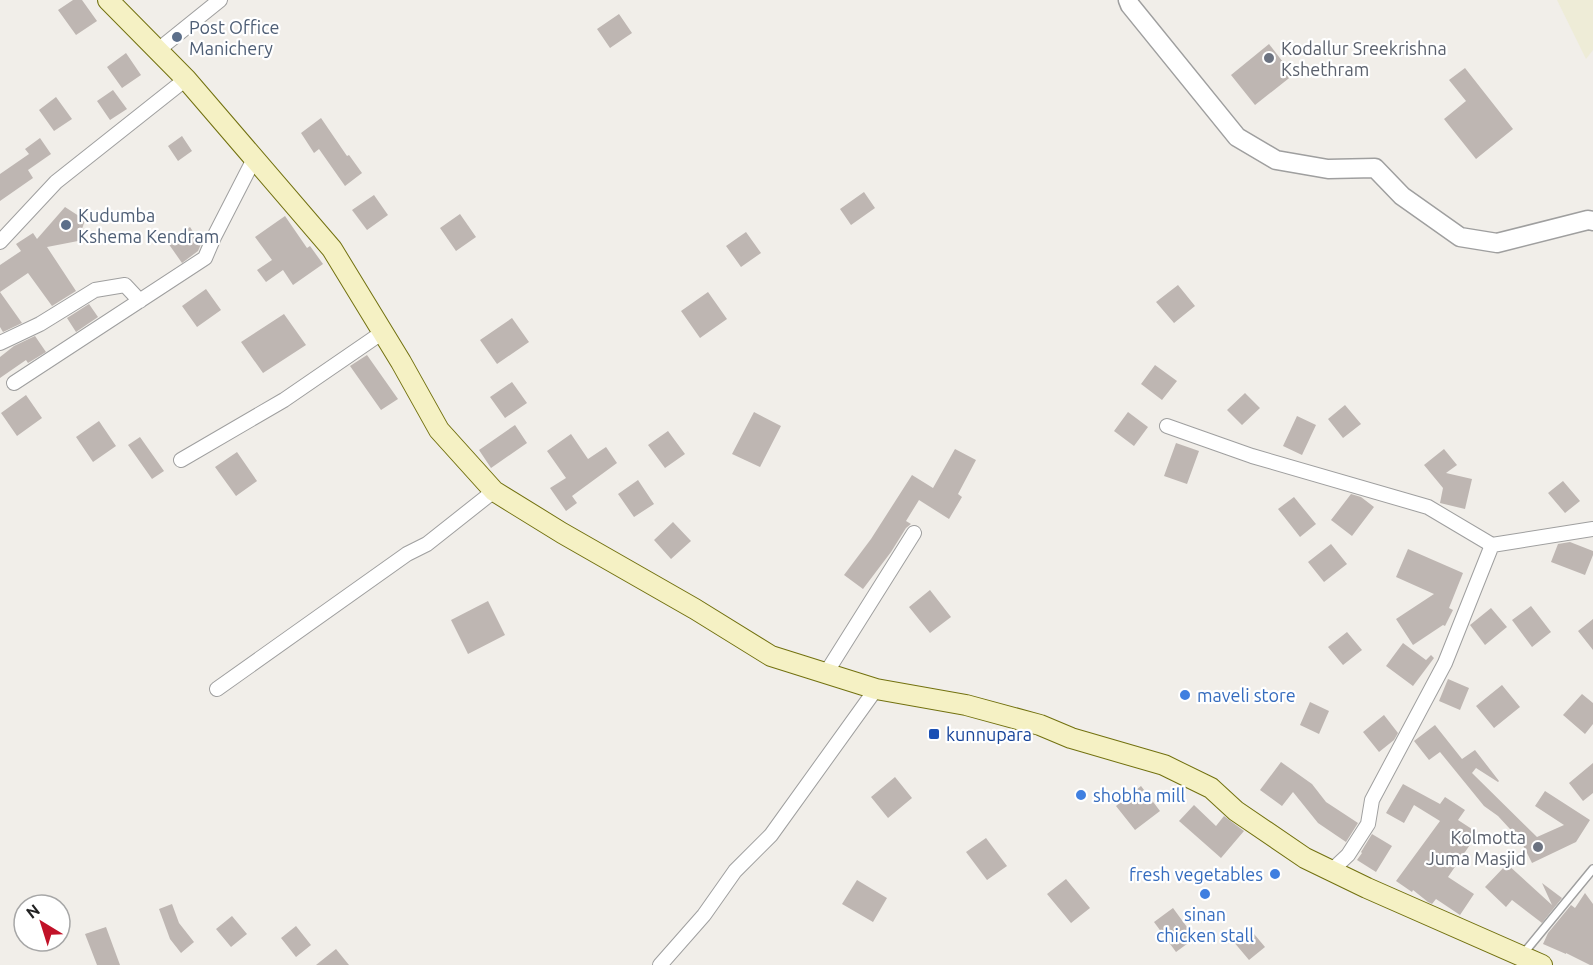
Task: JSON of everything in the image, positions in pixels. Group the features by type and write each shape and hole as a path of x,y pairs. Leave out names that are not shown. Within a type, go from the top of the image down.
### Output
{"main road":[{"path":"108,0 186,79 333,249 439,430 494,491 771,656 876,689 966,705 1040,725 1071,738 1164,765 1211,788 1236,811 1305,858 1542,965"}],"street":[{"path":"158,50 220,0"},
{"path":"1128,0 1237,137 1276,160 1328,169 1375,168 1402,196 1460,237 1497,243 1588,220 1593,221"},
{"path":"0,243 56,182 186,79"},
{"path":"14,383 205,258 254,159"},
{"path":"0,343 40,324 95,290 125,285 140,301"},
{"path":"181,460 284,400 383,332"},
{"path":"1167,426 1252,456 1428,507 1492,545 1593,529"},
{"path":"217,689 407,554 427,544 494,491"},
{"path":"826,673 914,533"},
{"path":"1331,871 1348,855 1368,824 1372,800 1445,663 1492,545"},
{"path":"660,965 704,915 735,871 771,835 876,689"}],"lane":[{"path":"1522,956 1593,869"}],"shaded area":[{"path":"1557,0 1593,0 1593,50 1586,59"}],"building":[{"path":"73,0 82,0 97,21 76,35 58,10"},
{"path":"619,14 632,33 610,48 597,29"},
{"path":"1269,44 1293,75 1255,105 1231,75"},
{"path":"126,53 141,75 122,88 107,67"},
{"path":"1465,68 1513,129 1476,159 1444,119 1466,101 1449,80"},
{"path":"113,90 127,109 110,120 97,101"},
{"path":"56,97 72,119 54,131 39,110"},
{"path":"321,118 347,156 349,155 362,173 345,186 319,149 314,153 301,133"},
{"path":"182,136 192,151 178,161 168,146"},
{"path":"40,138 51,154 28,170 33,178 0,201 0,174 29,154 25,149"},
{"path":"864,192 875,208 851,225 840,209"},
{"path":"374,195 388,215 367,230 352,210"},
{"path":"65,207 85,220 78,241 47,247 76,291 52,306 28,273 0,292 0,265 21,251 16,244 33,233 37,239"},
{"path":"460,214 476,237 456,251 440,228"},
{"path":"285,216 307,248 310,246 323,264 293,285 283,270 266,282 257,270 272,260 255,237"},
{"path":"190,227 201,244 198,251 182,263 168,243"},
{"path":"746,232 761,253 741,267 726,246"},
{"path":"1178,285 1195,306 1174,323 1156,302"},
{"path":"206,289 221,310 197,327 182,306"},
{"path":"0,292 22,323 3,332 0,327"},
{"path":"708,292 727,319 700,338 681,311"},
{"path":"89,304 98,317 76,332 67,318"},
{"path":"284,314 306,345 263,373 241,342"},
{"path":"512,318 529,342 497,364 480,340"},
{"path":"35,336 46,352 28,363 26,360 0,378 0,357 14,346"},
{"path":"367,355 398,399 381,410 350,366"},
{"path":"1155,365 1177,381 1162,400 1141,384"},
{"path":"512,382 527,403 505,418 490,397"},
{"path":"1245,393 1260,408 1242,425 1227,410"},
{"path":"26,395 42,418 17,436 1,413"},
{"path":"1345,405 1361,424 1343,438 1328,419"},
{"path":"754,412 781,426 760,467 732,454"},
{"path":"1128,412 1148,427 1134,446 1114,431"},
{"path":"1297,416 1316,425 1302,455 1283,446"},
{"path":"99,421 116,446 93,462 76,437"},
{"path":"515,425 527,443 491,468 479,450"},
{"path":"668,431 685,454 665,468 648,445"},
{"path":"571,434 588,459 606,447 617,463 572,496 577,503 566,511 550,488 566,478 547,451"},
{"path":"140,437 164,471 152,479 128,445"},
{"path":"1176,443 1199,451 1187,484 1164,476"},
{"path":"955,449 976,460 958,494 962,497 949,519 919,500 906,521 911,524 863,589 844,575 871,539 912,475 933,488"},
{"path":"1444,449 1457,465 1446,473 1472,479 1465,509 1440,503 1443,488 1424,465"},
{"path":"237,452 257,481 236,496 215,467"},
{"path":"638,480 654,504 634,517 618,494"},
{"path":"1563,481 1580,501 1565,513 1548,493"},
{"path":"1351,494 1361,497 1374,507 1352,536 1331,520"},
{"path":"1294,497 1316,524 1300,537 1278,509"},
{"path":"673,522 691,541 671,559 654,540"},
{"path":"1570,542 1593,551 1585,575 1551,562 1558,544"},
{"path":"1331,544 1347,564 1324,582 1308,562"},
{"path":"1408,549 1463,573 1449,608 1453,610 1445,626 1443,625 1413,645 1396,619 1434,594 1396,577"},
{"path":"930,590 951,617 930,633 909,607"},
{"path":"488,601 505,635 468,654 451,620"},
{"path":"1531,606 1551,632 1532,647 1512,620"},
{"path":"1491,608 1507,627 1485,645 1470,625"},
{"path":"1593,619 1593,650 1578,631"},
{"path":"1347,632 1362,650 1343,665 1328,647"},
{"path":"1403,643 1426,660 1431,655 1434,658 1413,686 1386,666"},
{"path":"1448,679 1469,688 1460,710 1439,701"},
{"path":"1502,685 1520,707 1494,728 1476,706"},
{"path":"1582,694 1593,703 1593,724 1585,734 1563,715"},
{"path":"1310,702 1329,711 1319,734 1300,725"},
{"path":"1384,715 1398,733 1394,740 1379,752 1363,732"},
{"path":"1435,725 1462,759 1475,750 1499,781 1476,768 1472,773 1537,837 1564,825 1535,806 1545,791 1590,820 1576,842 1532,863 1521,841 1498,816 1484,806 1440,752 1429,760 1414,741"},
{"path":"1281,762 1312,784 1326,802 1358,823 1346,842 1318,823 1293,792 1282,806 1260,790"},
{"path":"1593,763 1593,793 1583,801 1569,783"},
{"path":"895,777 912,798 888,818 871,797"},
{"path":"1403,784 1440,804 1445,797 1465,810 1458,820 1478,833 1448,877 1474,894 1460,915 1436,899 1432,904 1428,902 1413,890 1412,892 1396,881 1440,821 1414,805 1404,823 1386,813"},
{"path":"1141,786 1160,811 1135,830 1116,806"},
{"path":"1194,805 1216,826 1224,816 1244,831 1221,858 1179,821"},
{"path":"1372,834 1392,846 1376,872 1357,860"},
{"path":"986,838 1007,866 987,880 966,852"},
{"path":"1507,864 1552,905 1542,883 1562,898 1542,923 1512,900 1506,907 1485,887"},
{"path":"1066,879 1090,908 1071,923 1047,894"},
{"path":"857,880 887,898 873,922 842,904"},
{"path":"1585,893 1593,904 1593,965 1543,944 1548,933 1571,905 1575,908"},
{"path":"172,904 179,923 194,942 181,953 170,939 159,909"},
{"path":"1173,908 1195,938 1176,952 1154,922"},
{"path":"232,916 247,934 231,947 216,929"},
{"path":"296,926 311,945 296,957 281,938"},
{"path":"106,927 120,965 97,965 85,934"},
{"path":"1249,928 1265,947 1249,960 1233,941"},
{"path":"336,949 349,965 316,965"}],"place":[{"name":"Post Office Manichery","path":"177,37"},
{"name":"Kodallur Sreekrishna Kshethram","path":"1269,58"},
{"name":"Kudumba Kshema Kendram","path":"66,225"},
{"name":"maveli store","path":"1185,695"},
{"name":"kunnupara","path":"934,734"},
{"name":"shobha mill","path":"1081,795"},
{"name":"Kolmotta Juma Masjid","path":"1538,847"},
{"name":"fresh vegetables","path":"1275,874"},
{"name":"sinan chicken stall","path":"1205,894"}]}
